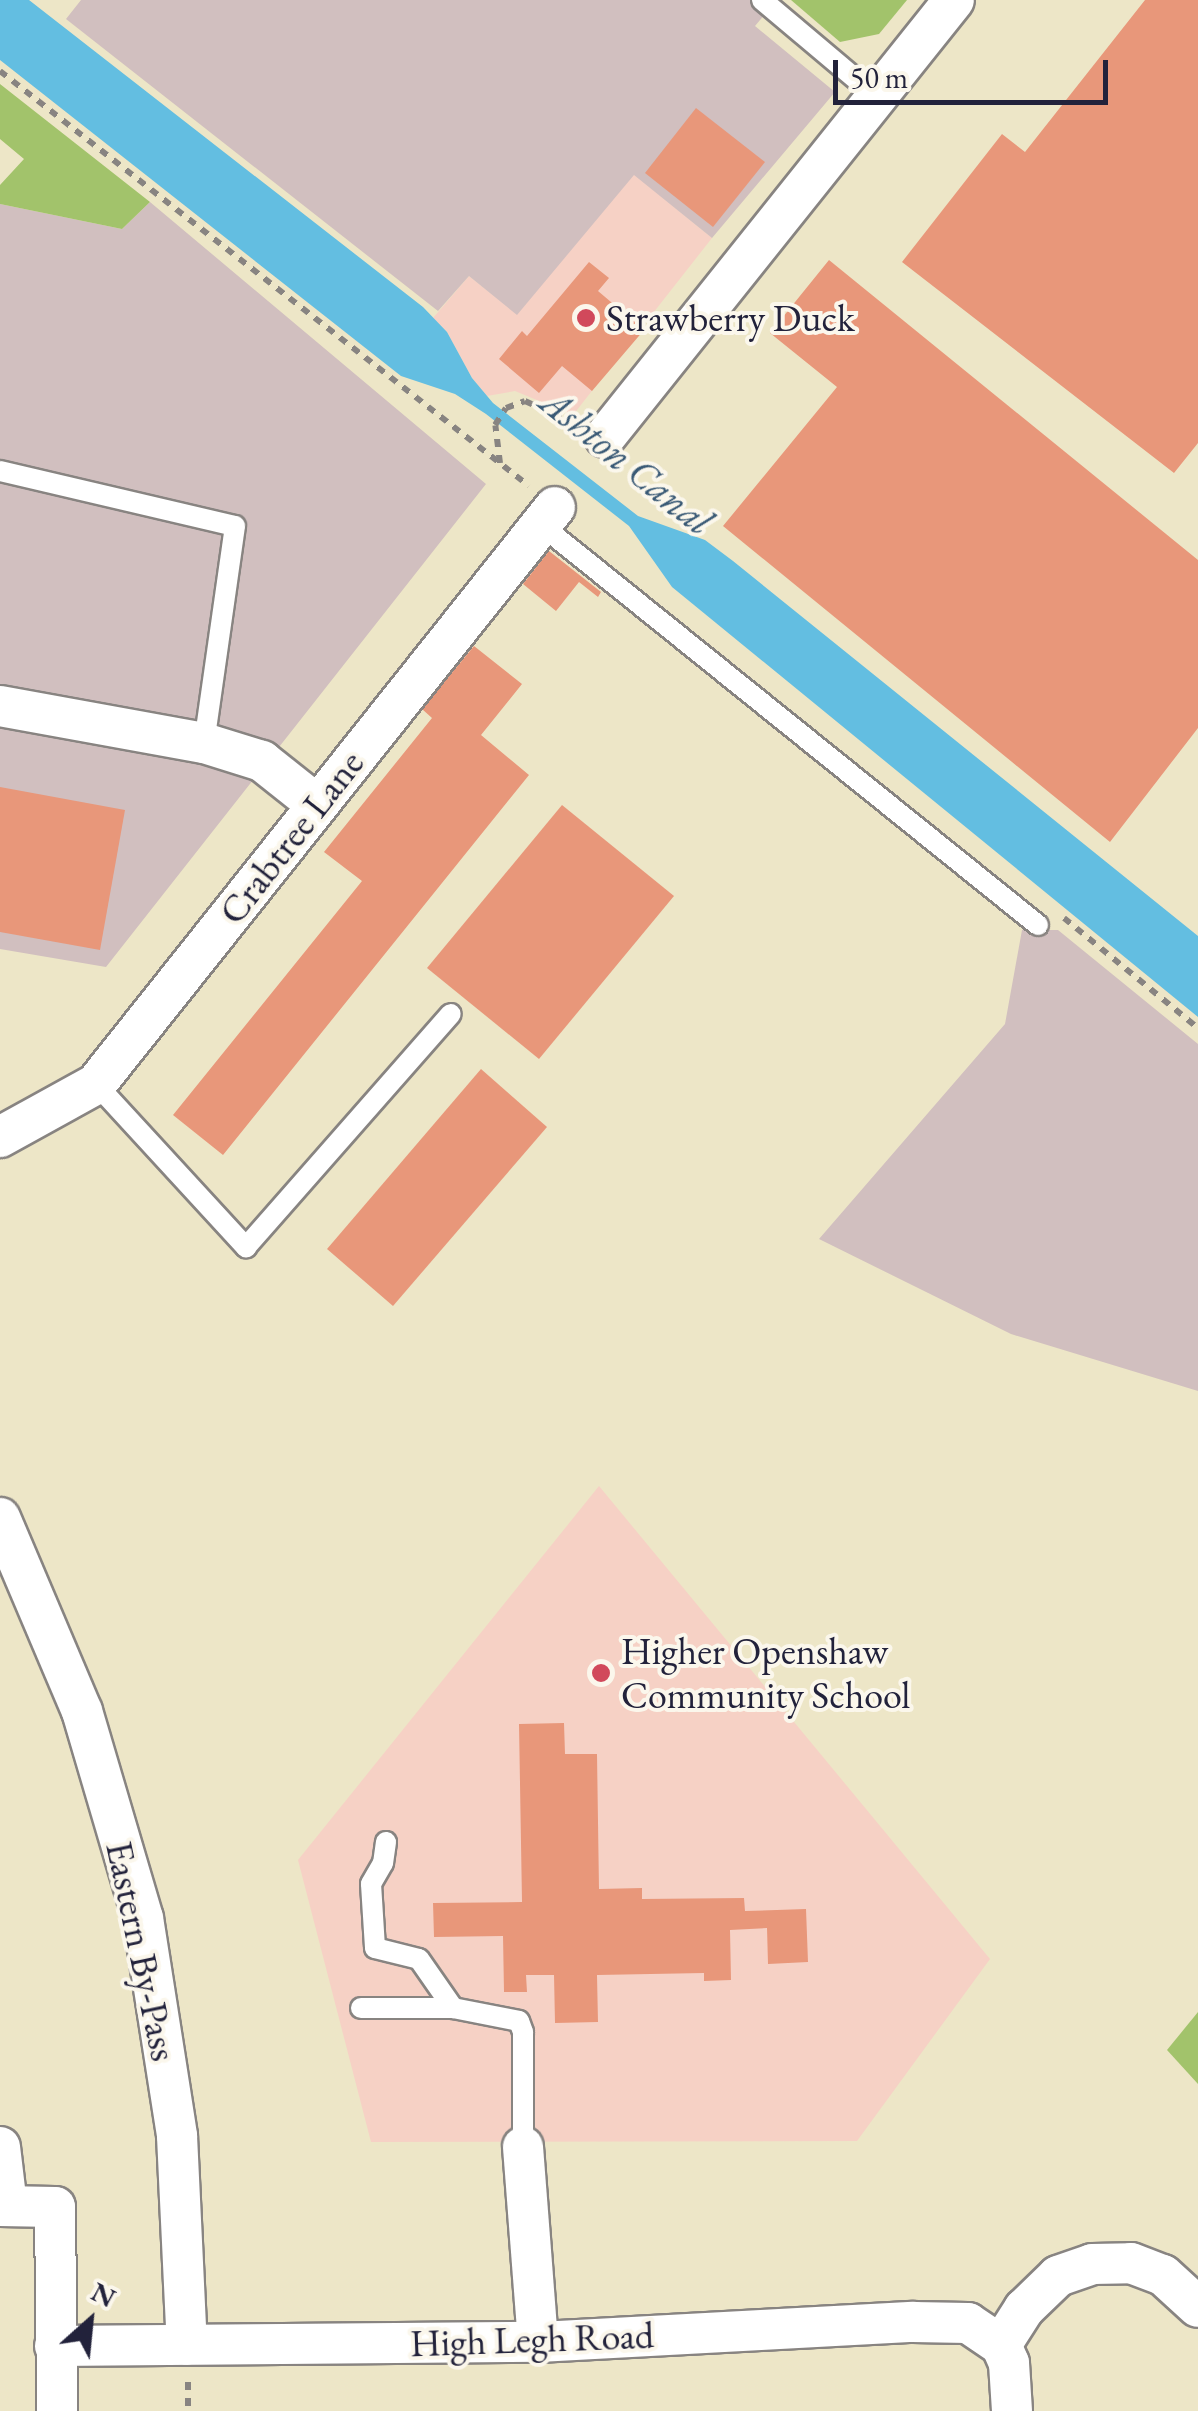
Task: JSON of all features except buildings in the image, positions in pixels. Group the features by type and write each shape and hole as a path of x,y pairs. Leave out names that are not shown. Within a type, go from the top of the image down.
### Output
{"street":[{"path":"604,437 954,0"},
{"name":"Crabtree Lane","path":"0,1137 96,1084 548,516"},
{"path":"0,706 204,743 262,760 316,804"},
{"name":"Eastern By-Pass","path":"0,1518 82,1710 143,1918 177,2136 188,2345"},
{"path":"523,2147 538,2342"},
{"path":"0,2148 3,2206 54,2207 57,2411"},
{"path":"1012,2411 1009,2363 1001,2344 1024,2310 1058,2276 1092,2264 1131,2263 1163,2276 1198,2307"},
{"name":"High Legh Road","path":"55,2346 538,2342 914,2322 968,2323 1001,2344"}],"lane":[{"path":"762,0 877,97"},
{"path":"0,471 235,526 204,743"},
{"path":"548,516 1038,924"},
{"path":"96,1084 246,1247 452,1014"},
{"path":"386,1842 383,1863 371,1884 375,1948 419,1959 454,2008"},
{"path":"361,2008 454,2008 519,2021 523,2032 523,2147"}],"path":[{"path":"500,465 495,425 506,408 524,401 604,437"}],"shaded area":[{"path":"81,0 777,0 755,26 835,92 712,238 634,175 517,315 469,276 438,311 66,19"},
{"path":"634,174 712,238 573,415 515,391 487,396 472,378 447,332 433,318 469,276 517,314"},
{"path":"150,202 486,484 106,967 0,949 0,204 122,229"},
{"path":"1022,930 1058,930 1198,1044 1198,1391 1011,1334 819,1239 1005,1024"},
{"name":"Higher Openshaw Community School","path":"599,1486 990,1959 857,2141 371,2142 298,1860"}],"green space":[{"path":"791,0 907,0 879,34 840,42"},
{"path":"0,84 150,202 122,229 0,204 0,185 24,159 0,139"},
{"path":"1198,2012 1198,2084 1167,2050"}],"water":[{"path":"0,0 29,0 423,307 447,332 472,378 493,403 638,516 705,540 733,561 1198,936 1198,1017 672,587 629,526 486,414 455,394 401,376 0,60"}],"place":[{"name":"Strawberry Duck","path":"586,318"},
{"name":"Higher Openshaw Community School","path":"601,1673"}],"water label":[{"name":"Ashton Canal","path":"627,461"}]}
